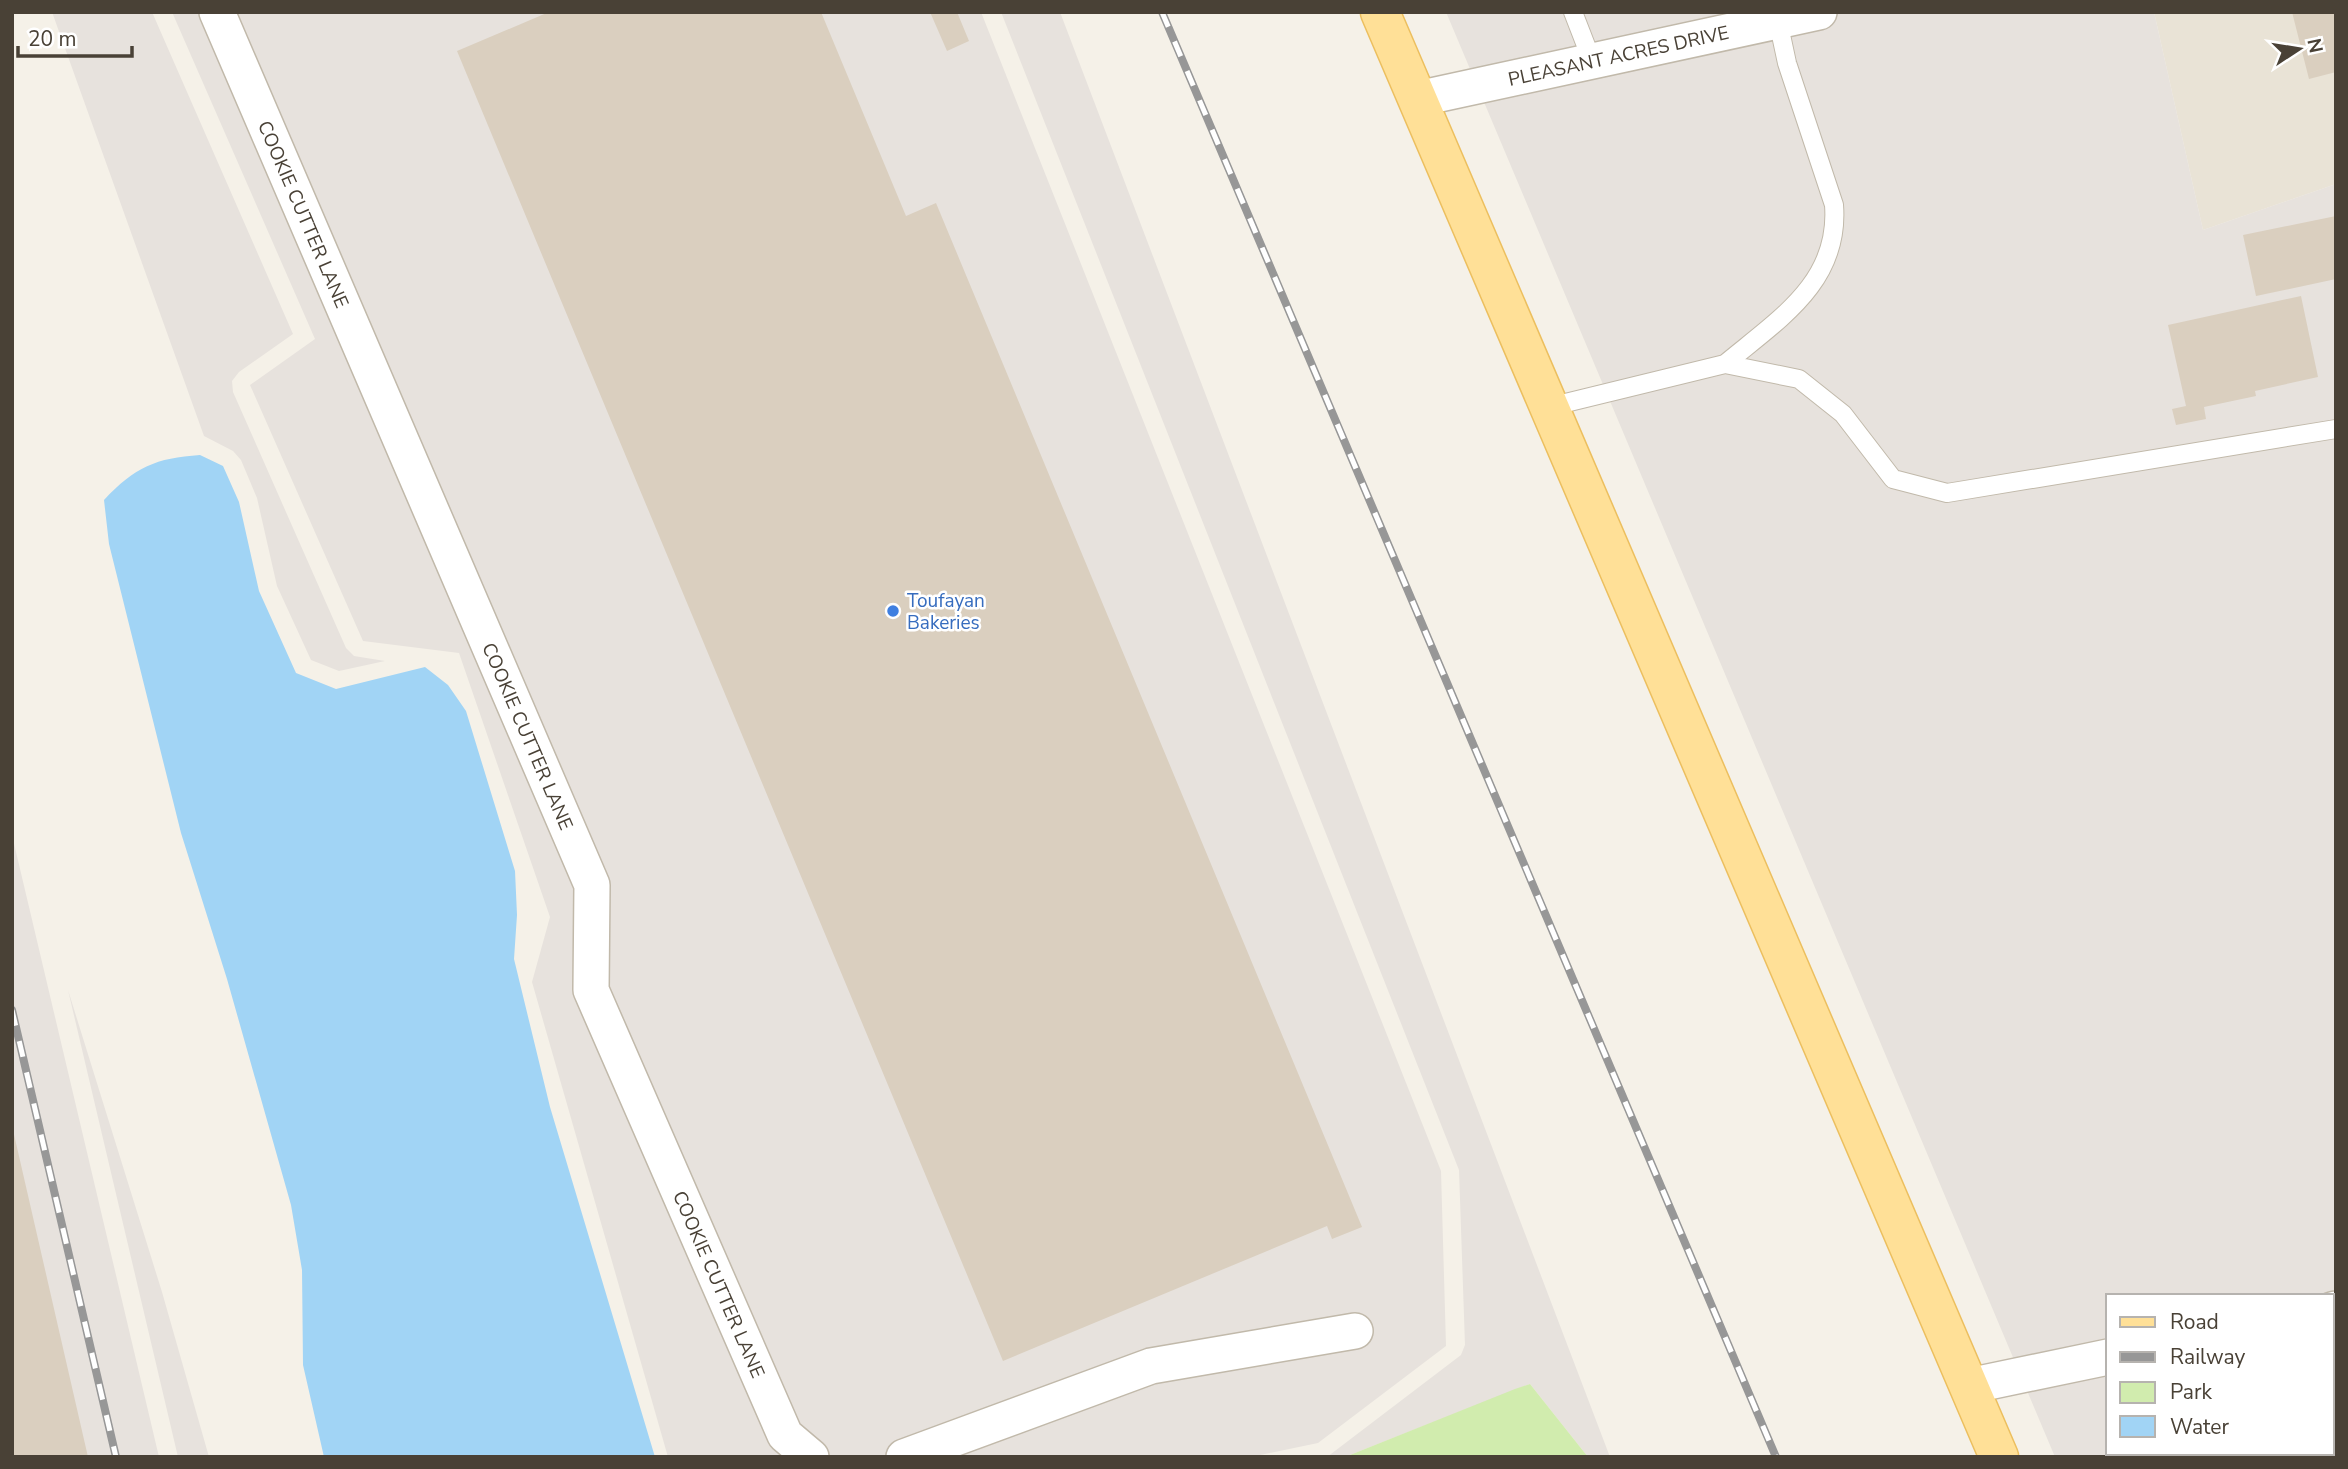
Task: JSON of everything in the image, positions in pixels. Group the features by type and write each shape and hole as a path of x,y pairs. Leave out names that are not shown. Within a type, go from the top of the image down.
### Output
{"main road":[{"path":"1380,12 1999,1457"}],"street":[{"name":"COOKIE CUTTER LANE","path":"217,12 592,885 591,990 785,1435 811,1457"},
{"name":"PLEASANT ACRES DRIVE","path":"1417,99 1819,12"},
{"path":"904,1457 1150,1366 1355,1331"},
{"path":"1969,1386 2106,1357"}],"lane":[{"path":"1573,12 1592,61"},
{"path":"1725,364 1776,322 1818,278 1831,252 1836,227 1834,205 1787,62 1778,21"},
{"path":"1549,407 1725,364 1799,379 1843,414 1893,479 1947,493 2336,429"}],"shaded area":[{"path":"52,12 152,12 293,334 239,372 232,381 233,392 346,648 354,656 385,661 339,671 311,660 277,586 257,498 241,460 233,451 204,436"},
{"path":"172,12 981,12 1441,1171 1446,1346 1318,1443 1251,1457 668,1457 532,982 550,917 459,653 363,641 250,385 315,339"},
{"path":"1001,12 1060,12 1610,1457 1588,1457 1530,1384 1345,1457 1327,1457 1461,1355 1465,1345 1459,1170"},
{"path":"1446,12 2154,12 2203,230 2336,184 2336,1457 2055,1457"},
{"path":"2154,12 2336,12 2336,184 2203,230"},
{"path":"12,835 159,1457 12,1457"},
{"path":"68,990 162,1292 209,1457 178,1457"}],"green space":[{"path":"1530,1384 1588,1457 1345,1457 1515,1389"}],"water":[{"path":"200,455 223,466 239,502 259,591 296,673 336,689 425,667 448,685 466,711 515,871 517,915 514,959 550,1107 655,1457 324,1457 303,1365 302,1270 291,1205 227,979 181,833 109,544 104,500 115,489 147,466"}],"building":[{"path":"549,12 821,12 906,216 936,203 1362,1227 1332,1239 1327,1226 1003,1361 457,51"},
{"path":"930,12 957,12 969,41 947,51"},
{"path":"2292,12 2336,12 2336,72 2309,79"},
{"path":"2336,216 2336,279 2256,296 2243,235"},
{"path":"2301,296 2318,377 2255,391 2256,396 2204,407 2206,419 2176,425 2172,409 2186,406 2168,325"},
{"path":"13,1130 88,1457 12,1457"}],"railway":[{"path":"1162,12 1776,1457"},
{"path":"12,1010 116,1457"}],"place":[{"name":"Toufayan Bakeries","path":"893,611"}]}
